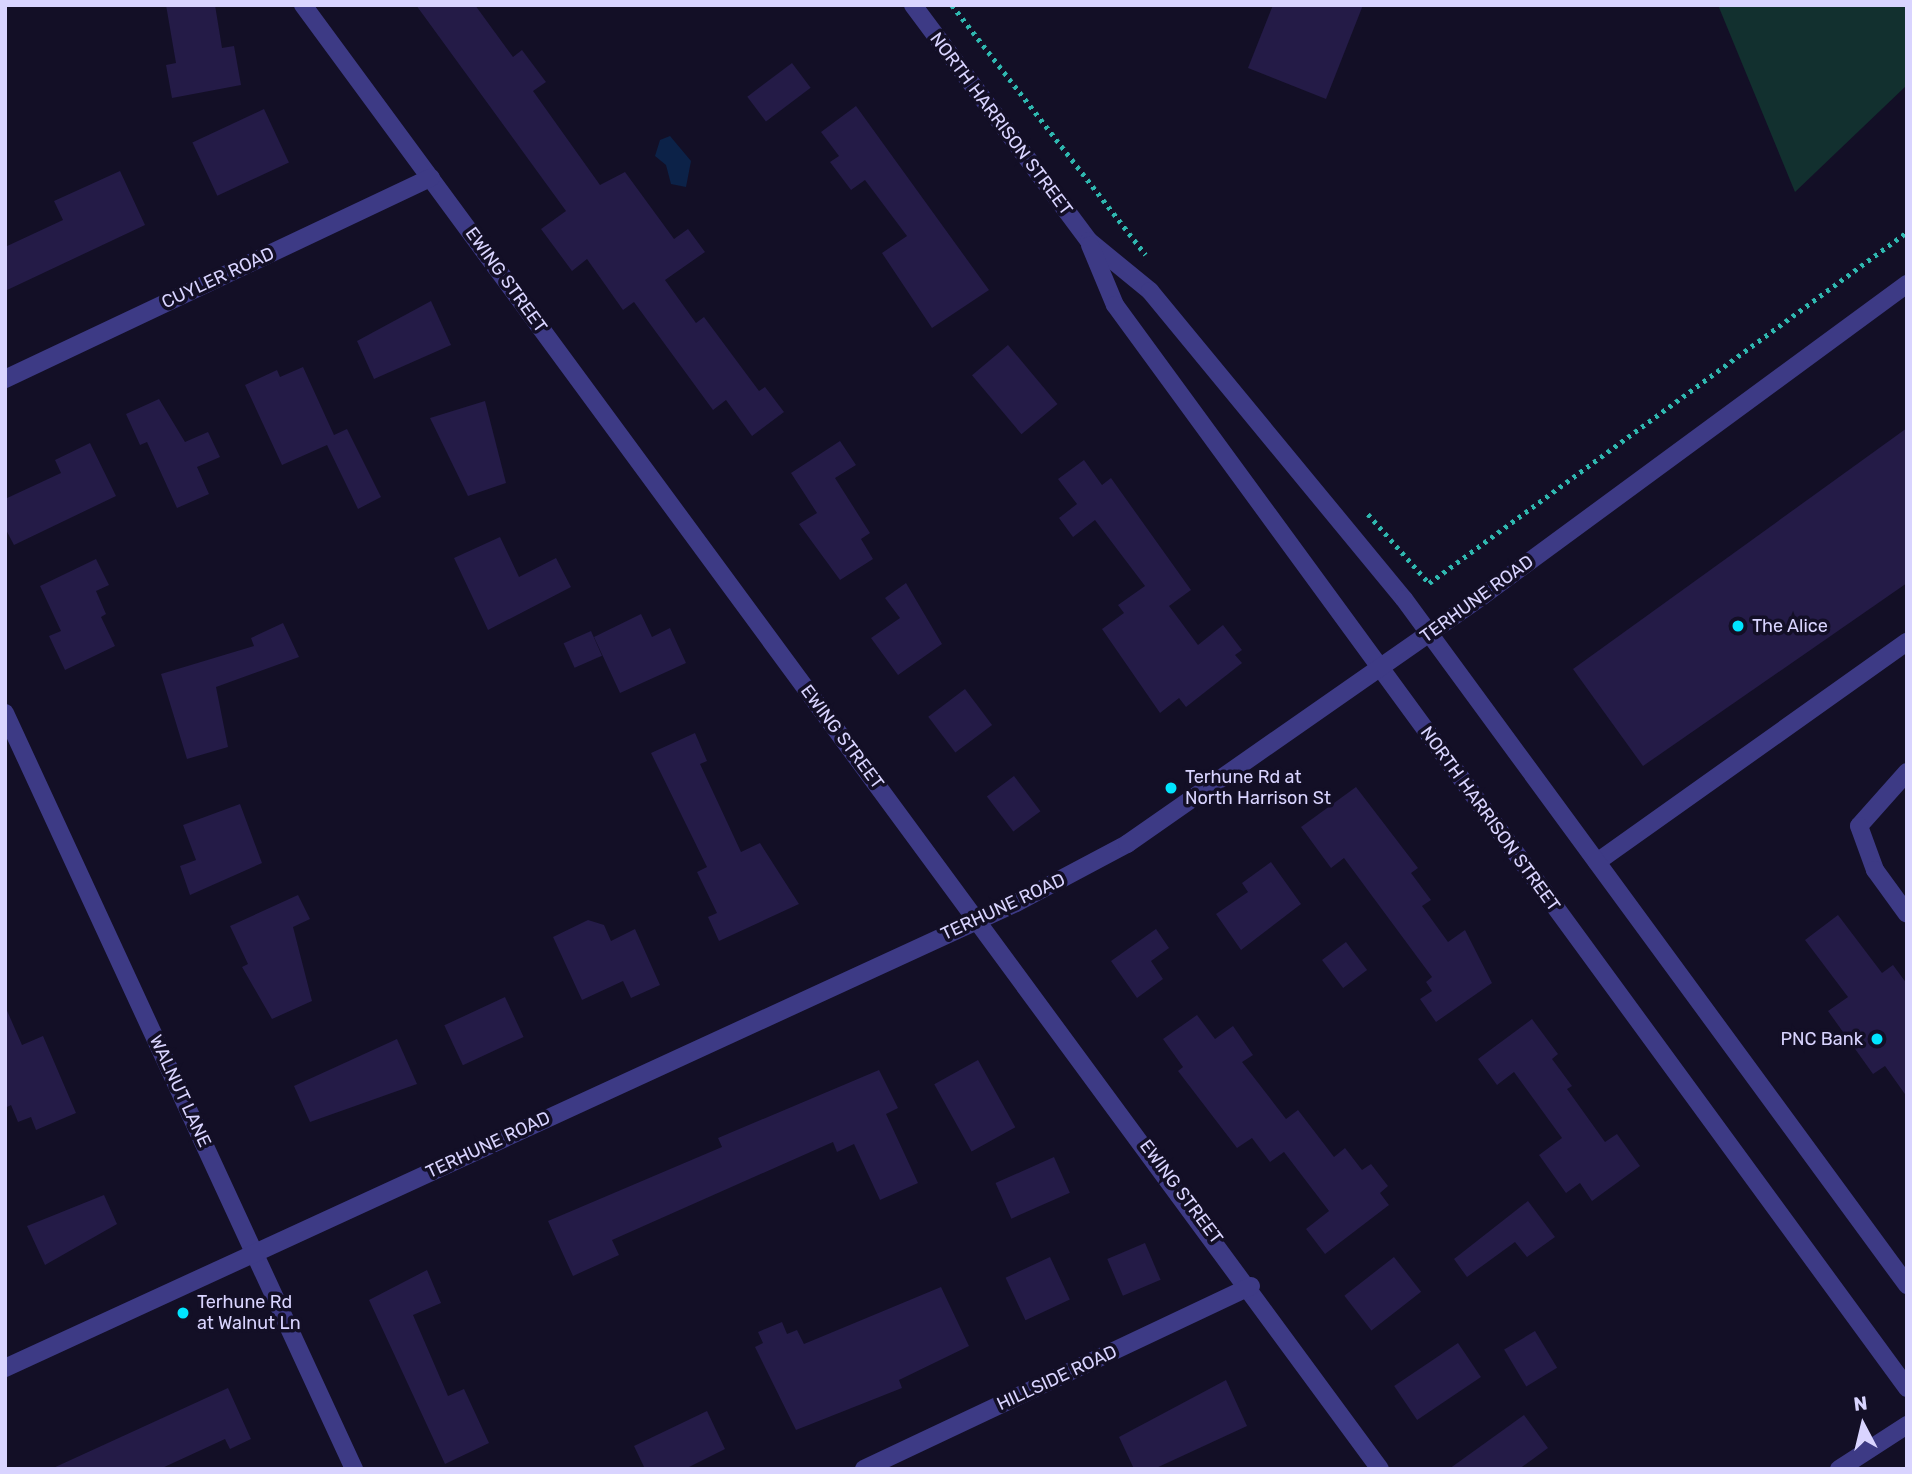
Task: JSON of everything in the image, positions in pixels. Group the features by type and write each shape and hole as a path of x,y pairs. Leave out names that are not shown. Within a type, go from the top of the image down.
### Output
{"street":[{"name":"EWING STREET","path":"303,5 1251,1286 1380,1469"},
{"name":"NORTH HARRISON STREET","path":"913,5 1089,242 1115,305 1907,1388"},
{"name":"CUYLER ROAD","path":"5,379 431,178"},
{"name":"NORTH HARRISON STREET","path":"1089,242 1150,290 1430,633 1907,1285"},
{"name":"TERHUNE ROAD","path":"5,1368 978,919 1127,844 1380,669 1907,284"},
{"path":"1597,862 1907,642"},
{"name":"WALNUT LANE","path":"5,713 354,1469"},
{"path":"1907,772 1859,825 1875,870 1907,914"},
{"name":"HILLSIDE ROAD","path":"864,1469 1251,1286"},
{"path":"1839,1469 1907,1425"}],"path":[{"path":"952,5 1153,263"},
{"path":"1357,501 1429,583 1907,232"}],"green space":[{"path":"1718,5 1907,5 1907,85 1795,192"}],"water":[{"path":"670,136 691,161 686,187 671,184 666,165 655,156 660,140"}],"building":[{"path":"166,5 215,5 222,48 234,46 241,85 172,98 166,65 176,63"},
{"path":"416,5 475,5 513,57 522,50 546,82 533,91 600,185 625,172 674,239 688,229 705,252 665,280 696,323 704,317 759,391 765,387 784,412 752,436 726,400 713,410 634,302 623,310 587,259 572,271 541,229 566,211"},
{"path":"1273,5 1363,5 1326,99 1248,68"},
{"path":"792,63 811,88 766,121 747,97"},
{"path":"856,106 989,290 932,328 882,253 907,236 865,180 851,190 830,162 839,156 821,132"},
{"path":"264,109 289,162 217,196 192,142"},
{"path":"120,171 145,225 5,291 5,247 63,220 54,201"},
{"path":"431,301 451,345 374,379 357,341"},
{"path":"1008,345 1057,404 1021,434 972,375"},
{"path":"303,367 334,435 347,429 381,497 358,509 327,445 282,465 245,385 277,370 280,377"},
{"path":"159,399 185,442 208,432 220,457 197,467 209,494 177,508 147,442 140,445 126,414"},
{"path":"485,401 506,483 468,496 430,418"},
{"name":"The Alice","path":"1907,428 1907,583 1643,766 1573,669"},
{"path":"840,441 856,465 835,478 870,533 861,539 873,559 840,580 799,524 817,513 791,473"},
{"path":"90,443 116,496 14,545 5,528 5,499 61,473 55,460"},
{"path":"1084,460 1102,485 1111,478 1191,590 1169,606 1198,645 1223,625 1242,650 1235,655 1242,663 1186,707 1179,698 1160,713 1102,629 1124,613 1118,605 1145,586 1095,520 1073,537 1059,518 1077,504 1058,479"},
{"path":"500,537 519,577 556,558 571,587 488,630 454,558"},
{"path":"96,559 109,585 96,591 106,614 101,617 115,646 65,670 49,636 61,631 40,586"},
{"path":"906,583 942,644 898,675 871,638 900,618 885,598"},
{"path":"641,614 652,637 670,628 686,663 620,693 594,637"},
{"path":"283,623 299,657 216,687 228,747 187,759 161,674 254,646 251,638"},
{"path":"591,631 602,656 575,668 564,643"},
{"path":"965,689 992,725 955,753 928,717"},
{"path":"695,733 707,761 700,764 741,852 760,843 799,904 719,941 708,917 717,913 697,872 707,867 651,753"},
{"path":"1014,776 1040,811 1013,832 987,796"},
{"path":"1356,787 1418,868 1411,873 1431,900 1422,906 1448,942 1465,930 1492,983 1436,1022 1420,999 1432,991 1426,982 1432,977 1344,858 1331,868 1301,827"},
{"path":"240,804 262,863 190,895 180,866 196,860 183,825"},
{"path":"1271,862 1301,904 1241,950 1216,914 1248,892 1242,883"},
{"path":"298,895 310,919 293,927 312,1001 272,1019 242,967 248,964 230,926"},
{"name":"PNC Bank","path":"1838,915 1882,973 1893,965 1907,984 1907,1097 1885,1066 1873,1074 1828,1011 1848,997 1805,940"},
{"path":"588,920 604,925 611,941 635,929 660,985 631,998 623,981 582,1000 553,937"},
{"path":"1156,929 1169,948 1151,961 1163,979 1137,998 1111,961"},
{"path":"1346,942 1367,970 1343,988 1322,960"},
{"path":"505,997 524,1037 463,1065 444,1025"},
{"path":"5,1006 22,1045 43,1036 76,1113 36,1130 31,1117 18,1122 11,1105 5,1108"},
{"path":"1197,1015 1215,1039 1233,1026 1253,1055 1242,1062 1286,1119 1298,1110 1334,1157 1345,1148 1362,1170 1371,1164 1388,1186 1380,1193 1389,1205 1325,1254 1306,1229 1329,1211 1284,1152 1270,1162 1252,1138 1237,1148 1178,1071 1183,1067 1163,1039"},
{"path":"1532,1019 1558,1054 1552,1059 1572,1086 1567,1089 1605,1142 1617,1134 1640,1166 1592,1201 1580,1183 1566,1193 1539,1155 1562,1138 1514,1072 1497,1085 1478,1059"},
{"path":"397,1039 417,1084 310,1122 294,1086"},
{"path":"978,1060 1015,1127 972,1152 934,1084"},
{"path":"879,1070 898,1108 886,1114 918,1183 880,1200 854,1144 837,1152 833,1142 612,1240 619,1255 573,1276 548,1221 722,1147 718,1138"},
{"path":"1054,1157 1070,1193 1011,1219 996,1183"},
{"path":"104,1195 117,1224 45,1265 27,1226"},
{"path":"1528,1201 1555,1237 1527,1257 1515,1242 1467,1277 1454,1259"},
{"path":"1145,1243 1161,1280 1123,1296 1107,1259"},
{"path":"1050,1257 1070,1300 1025,1320 1006,1278"},
{"path":"1394,1257 1421,1292 1371,1330 1344,1296"},
{"path":"427,1270 441,1303 413,1315 448,1396 464,1389 489,1443 445,1464 369,1300"},
{"path":"941,1287 969,1346 899,1380 902,1388 796,1430 755,1347 763,1343 758,1332 782,1322 787,1334 797,1330 804,1344"},
{"path":"1535,1331 1557,1368 1526,1386 1504,1350"},
{"path":"1458,1343 1481,1377 1417,1420 1394,1386"},
{"path":"1226,1380 1247,1426 1154,1469 1134,1469 1119,1437"},
{"path":"228,1388 251,1439 230,1449 225,1439 160,1469 51,1469"},
{"path":"707,1411 725,1449 685,1469 645,1469 634,1446"},
{"path":"1524,1415 1548,1448 1519,1469 1449,1469"}],"place":[{"name":"The Alice","path":"1738,626"},
{"name":"Terhune Rd at North Harrison St","path":"1171,788"},
{"name":"PNC Bank","path":"1877,1039"},
{"name":"Terhune Rd at Walnut Ln","path":"183,1313"}]}
